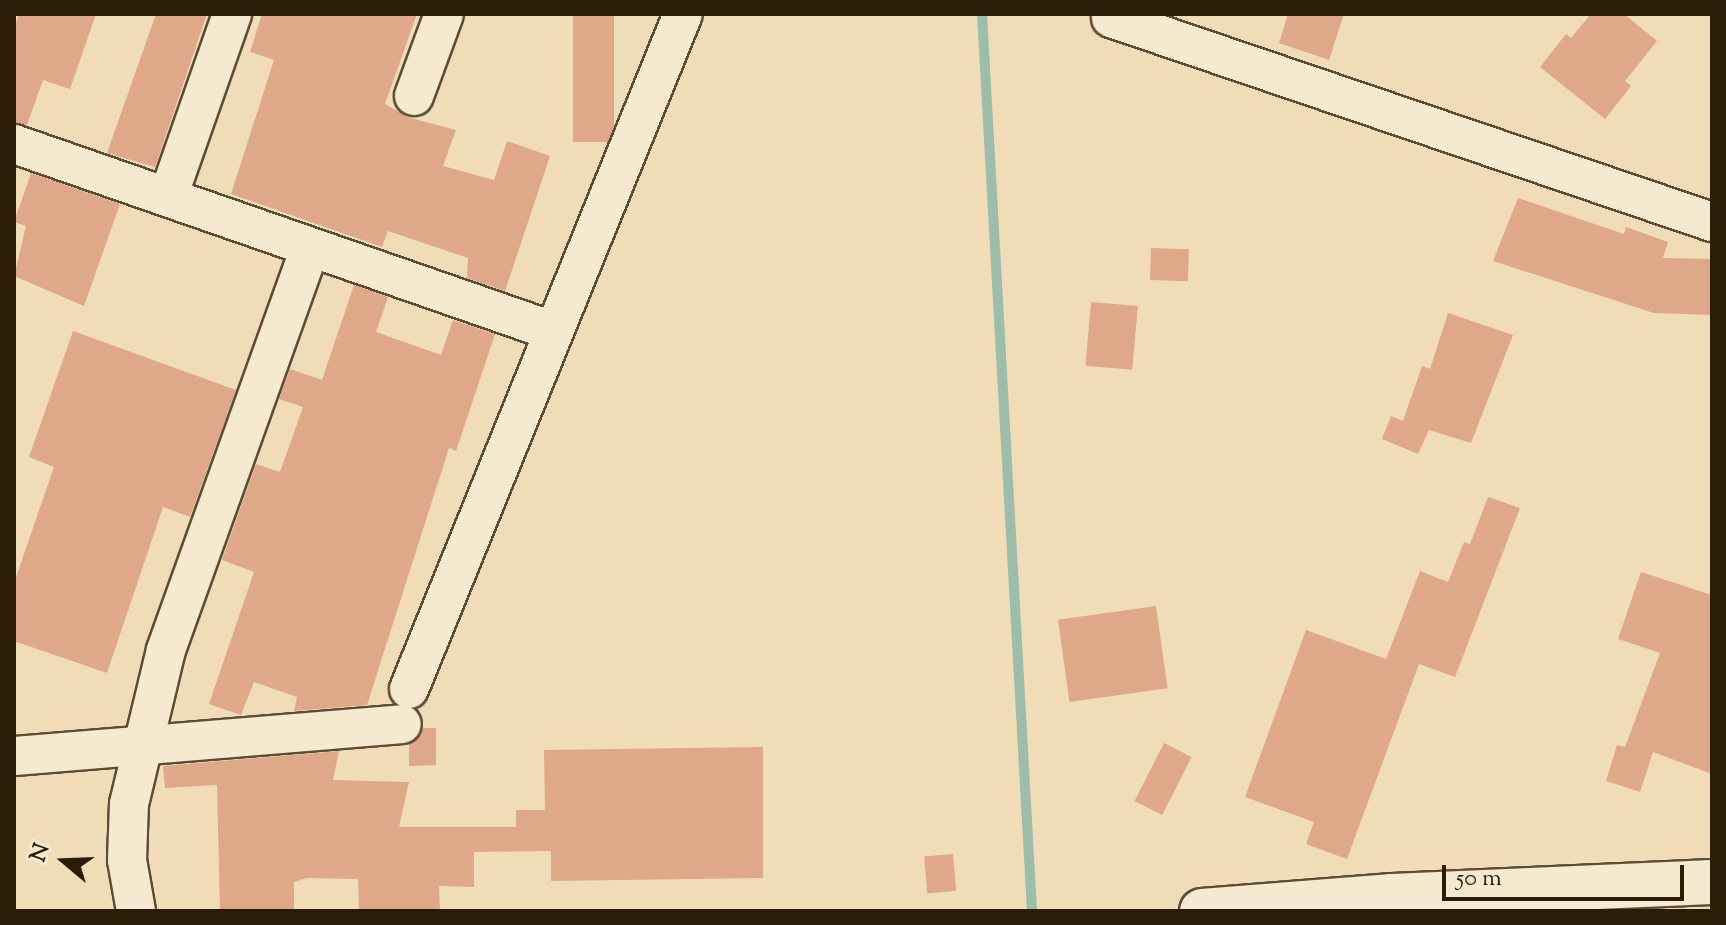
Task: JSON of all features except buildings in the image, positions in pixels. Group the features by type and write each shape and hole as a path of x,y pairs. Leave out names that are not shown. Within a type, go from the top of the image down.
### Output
{"street":[{"path":"168,197 232,14"},
{"path":"414,96 444,14"},
{"path":"14,756 142,743 405,707 550,330 683,14"},
{"path":"1111,18 1712,222"},
{"path":"14,144 550,330"},
{"path":"136,911 127,860 129,804 166,650 310,248"},
{"path":"1202,911 1392,896 1712,882"}],"waterway":[{"path":"982,14 1032,911"}]}
